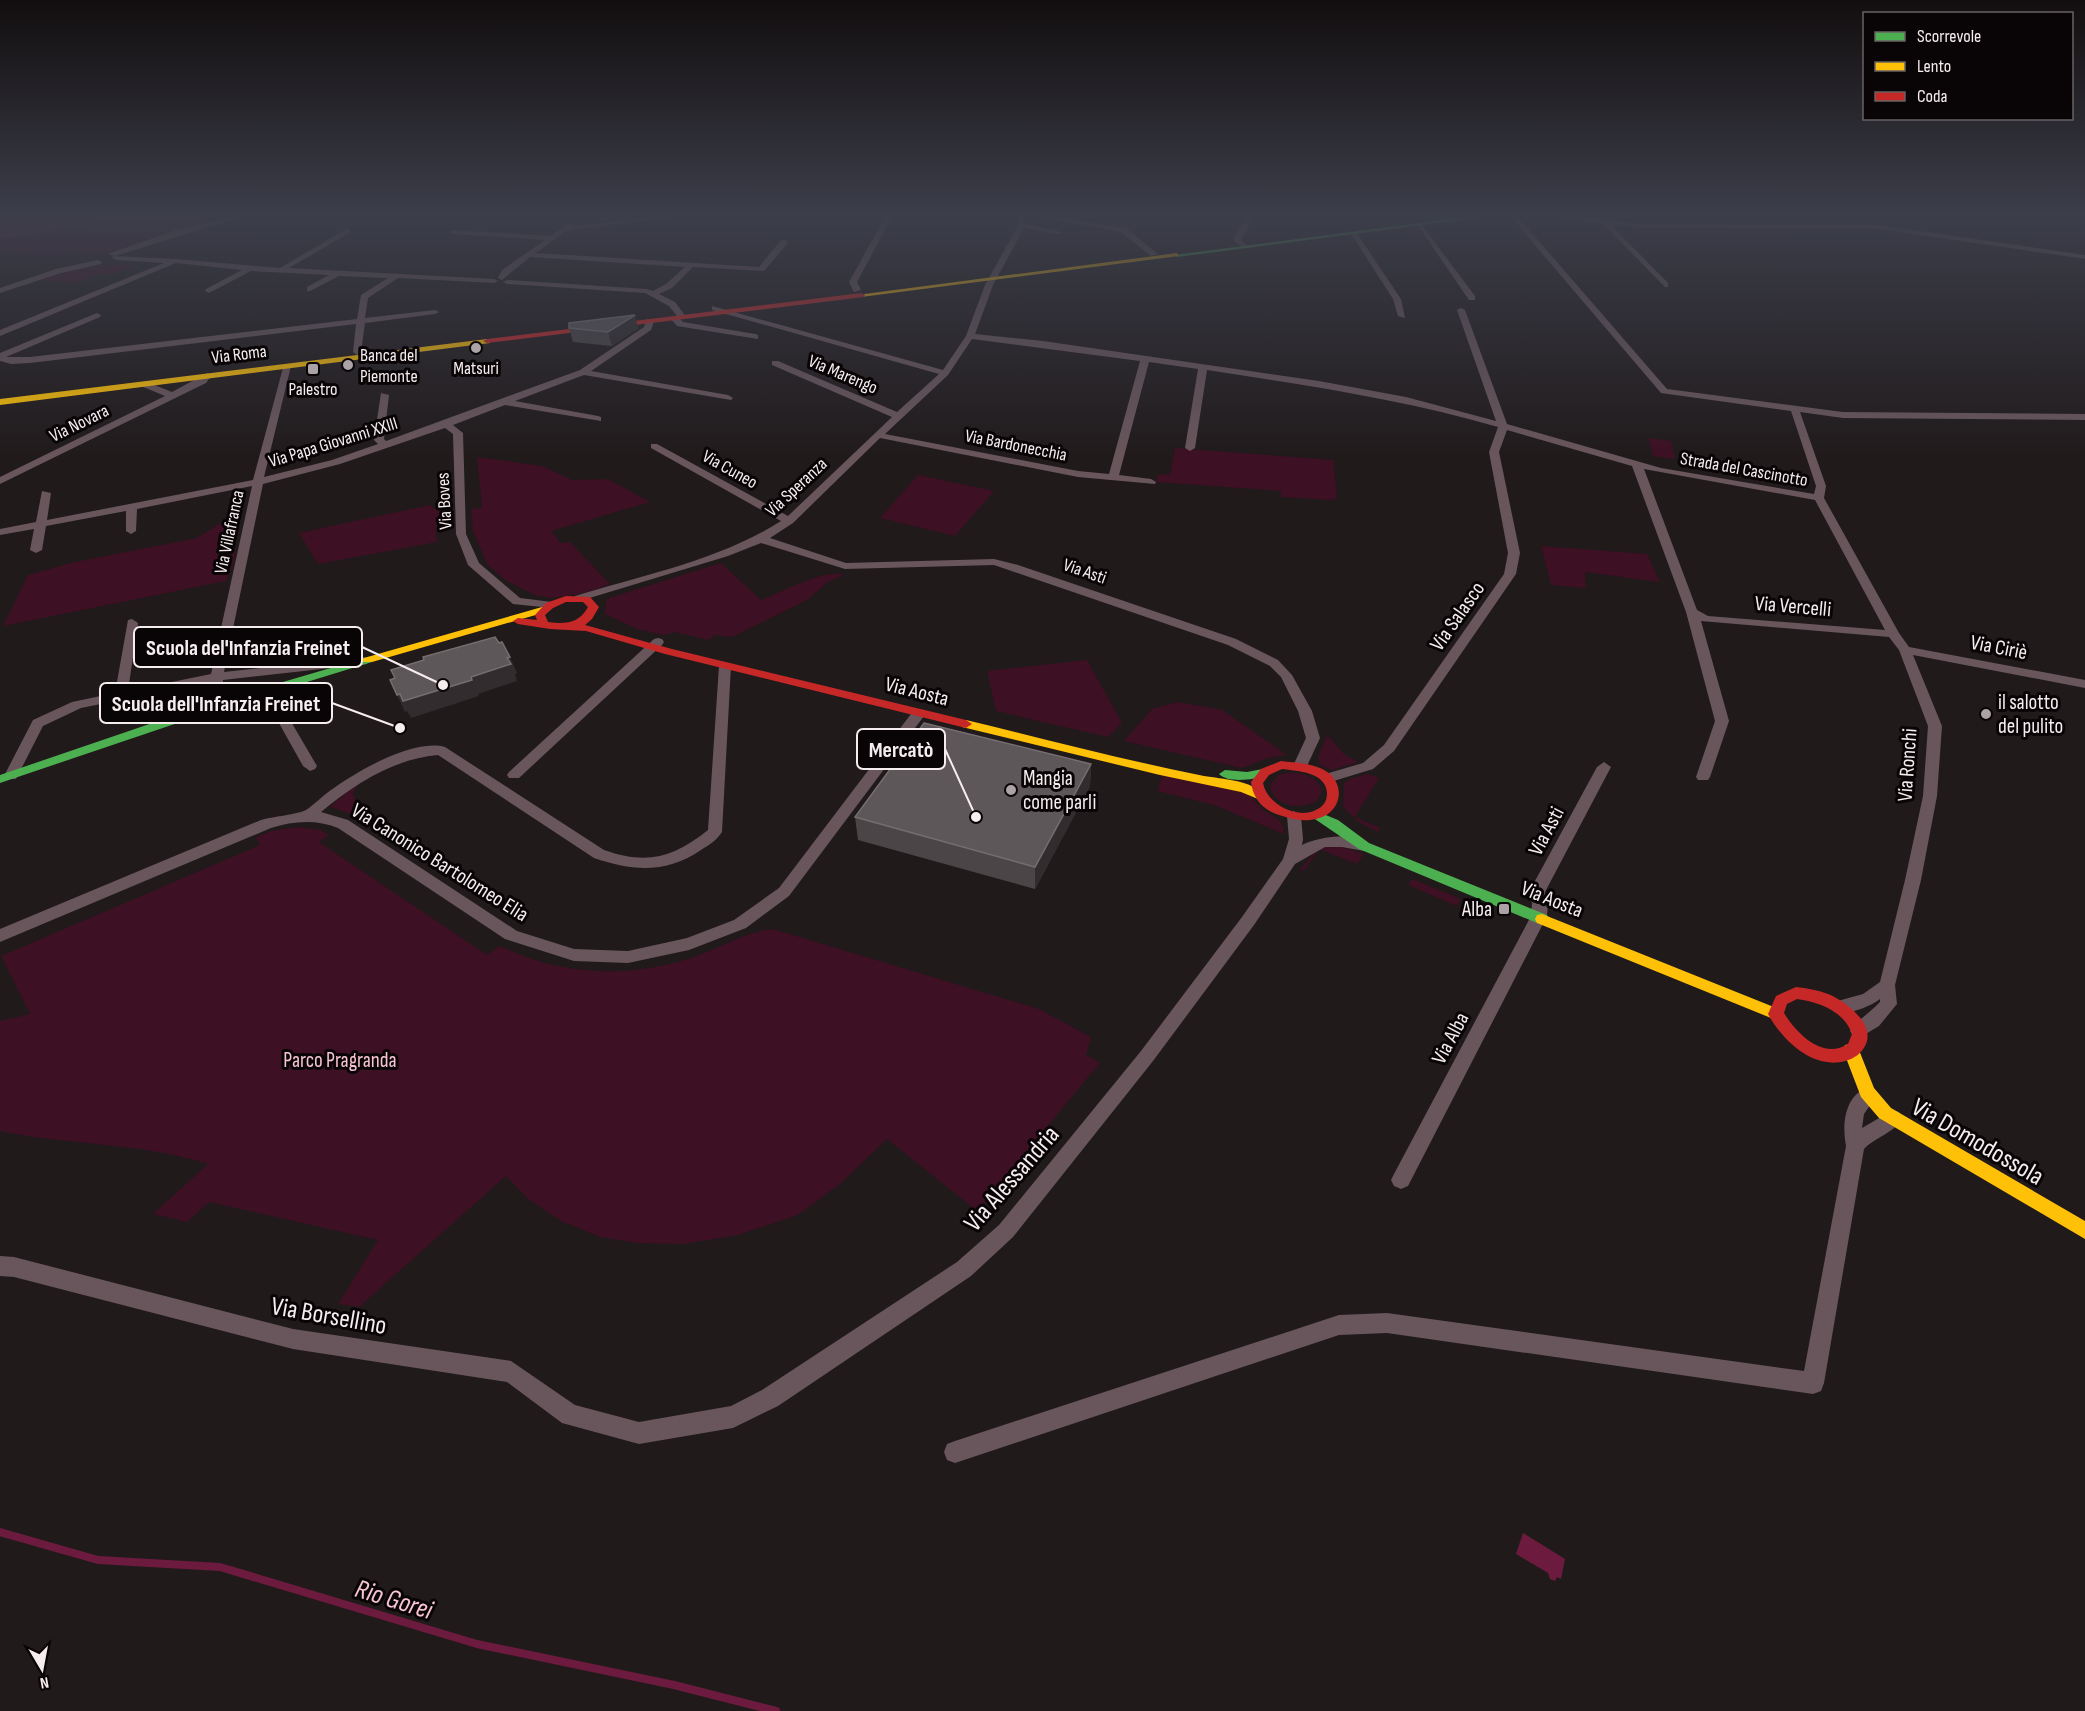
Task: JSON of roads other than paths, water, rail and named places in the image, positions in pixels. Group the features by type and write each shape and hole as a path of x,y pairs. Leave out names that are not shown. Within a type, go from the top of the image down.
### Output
{"main road":[{"path":"803,300 820,297"},
{"path":"803,300 832,297"},
{"name":"Via Roma","path":"720,310 767,307 803,300"},
{"name":"Via Roma","path":"0,396 803,300"},
{"name":"Via Roma","path":"0,402 678,316"},
{"path":"6,777 215,706 482,627 545,613 563,599 589,597 594,607 590,616 580,623 566,627"},
{"name":"Via Aosta","path":"545,613 566,627 587,628 655,645 685,645 1038,736 1170,773 1245,788 1258,795"},
{"name":"Via Aosta","path":"590,616 618,632 725,666 919,713 1186,768 1232,776 1263,773"},
{"path":"1281,765 1314,769 1327,778 1334,789 1335,797 1331,805 1316,815 1294,816 1272,809 1258,795 1256,787 1263,773 1281,765"},
{"name":"Via Aosta","path":"1331,805 1341,816 1363,831 1776,1014"},
{"name":"Via Aosta","path":"1316,815 1332,823 1364,846 1539,910 1561,911"},
{"path":"1796,993 1807,994 1840,1007 1855,1023 1859,1040 1851,1050 1838,1055 1815,1051 1793,1039 1784,1030 1776,1014 1775,998 1796,993"},
{"path":"1851,1050 1864,1087"},
{"name":"Via Domodossola","path":"1831,1054 1864,1087 1878,1108 2085,1231"}],"street":[{"path":"0,333 88,297"},
{"path":"357,352 364,297"},
{"path":"658,297 672,304 680,324 755,337"},
{"name":"Via Speranza","path":"589,597 724,554 761,539 789,521 877,435 945,374 970,336 986,297"},
{"path":"1396,297 1402,316"},
{"path":"1583,297 1664,391 1843,415 2085,417"},
{"path":"754,321 752,315 767,307"},
{"path":"720,310 910,362 945,374"},
{"path":"1461,310 1503,426"},
{"path":"0,357 11,361 30,360 435,312"},
{"path":"0,357 97,315"},
{"name":"Via Papa Giovanni XXIII","path":"0,532 258,482 336,462 446,424 583,372 648,328 650,321"},
{"name":"Strada del Cascinotto","path":"970,336 1145,358 1319,384 1406,400 1637,465 1716,482 1819,498 1821,486 1795,410"},
{"path":"1113,478 1145,358"},
{"path":"910,362 952,364"},
{"name":"Via Marengo","path":"775,363 899,416"},
{"name":"Via Villafranca","path":"215,706 217,677 258,482 287,366"},
{"path":"1190,448 1203,367"},
{"path":"583,372 728,398"},
{"name":"Via Novara","path":"0,481 173,396 207,376"},
{"path":"144,384 173,396"},
{"path":"384,395 379,440 384,445"},
{"path":"504,402 598,419"},
{"name":"Via Boves","path":"446,424 458,433 461,534 474,565 517,601 545,613"},
{"name":"Via Salasco","path":"1327,778 1368,766 1389,748 1510,574 1514,553 1494,452 1503,426"},
{"name":"Via Bardonecchia","path":"877,435 1078,474 1150,482"},
{"name":"Via Cuneo","path":"654,446 789,521"},
{"path":"1637,465 1692,612 1722,721 1703,777"},
{"path":"36,550 45,493"},
{"name":"Via Ronchi","path":"1819,498 1893,634 1905,650 1935,726 1930,796 1913,880 1887,985 1889,1005 1873,1021 1858,1031"},
{"path":"131,531 132,506"},
{"name":"Via Asti","path":"761,539 844,566 994,562 1232,642 1274,663 1286,675 1305,711 1313,738 1300,766"},
{"name":"Via Vercelli","path":"1692,612 1705,619 1893,634"},
{"path":"121,695 132,623"},
{"path":"514,775 655,645"},
{"name":"Via Ciriè","path":"1905,650 2085,684"},
{"path":"6,777 38,723 78,705 217,677 372,660"},
{"path":"308,816 350,783 375,770 422,750 440,750 599,854 621,863 654,864 685,856 715,832 725,666"},
{"path":"267,691 310,766"},
{"name":"Via Canonico Bartolomeo Elia","path":"0,936 266,824 308,816 330,819 343,824 511,935 574,955 628,957 689,944 740,924 784,892 919,713"},
{"name":"Via Asti","path":"1539,910 1536,892 1604,767"},
{"name":"Via Alessandria","path":"639,1433 733,1417 770,1398 964,1269 1006,1231 1147,1056 1248,921 1290,860 1296,839 1294,816"},
{"path":"1290,860 1317,842 1326,840 1364,846"},
{"name":"Via Alba","path":"1401,1180 1539,910"},
{"path":"1840,1007 1868,999 1887,985"},
{"path":"955,1452 1339,1325 1387,1323 1813,1383 1855,1146 1851,1131 1853,1119 1864,1087"},
{"path":"1855,1146 1864,1136 1893,1118"},
{"name":"Via Borsellino","path":"0,1266 14,1267 293,1339 511,1372 570,1415 639,1433"}],"waterway":[{"name":"Rio Gorei","path":"0,1532 98,1560 220,1567 477,1644 674,1685 776,1711"}],"place":[{"name":"Matsuri","path":"476,348"},
{"name":"Banca del Piemonte","path":"348,365"},
{"name":"Palestro","path":"313,369"},
{"name":"Scuola del'Infanzia Freinet","path":"443,685"},
{"name":"il salotto del pulito","path":"1986,714"},
{"name":"Scuola dell'Infanzia Freinet","path":"400,728"},
{"name":"Mangia come parli","path":"1011,790"},
{"name":"Mercatò","path":"976,817"},
{"name":"Alba","path":"1504,909"}],"park label":[{"name":"Parco Pragranda","path":"340,1060"}]}
